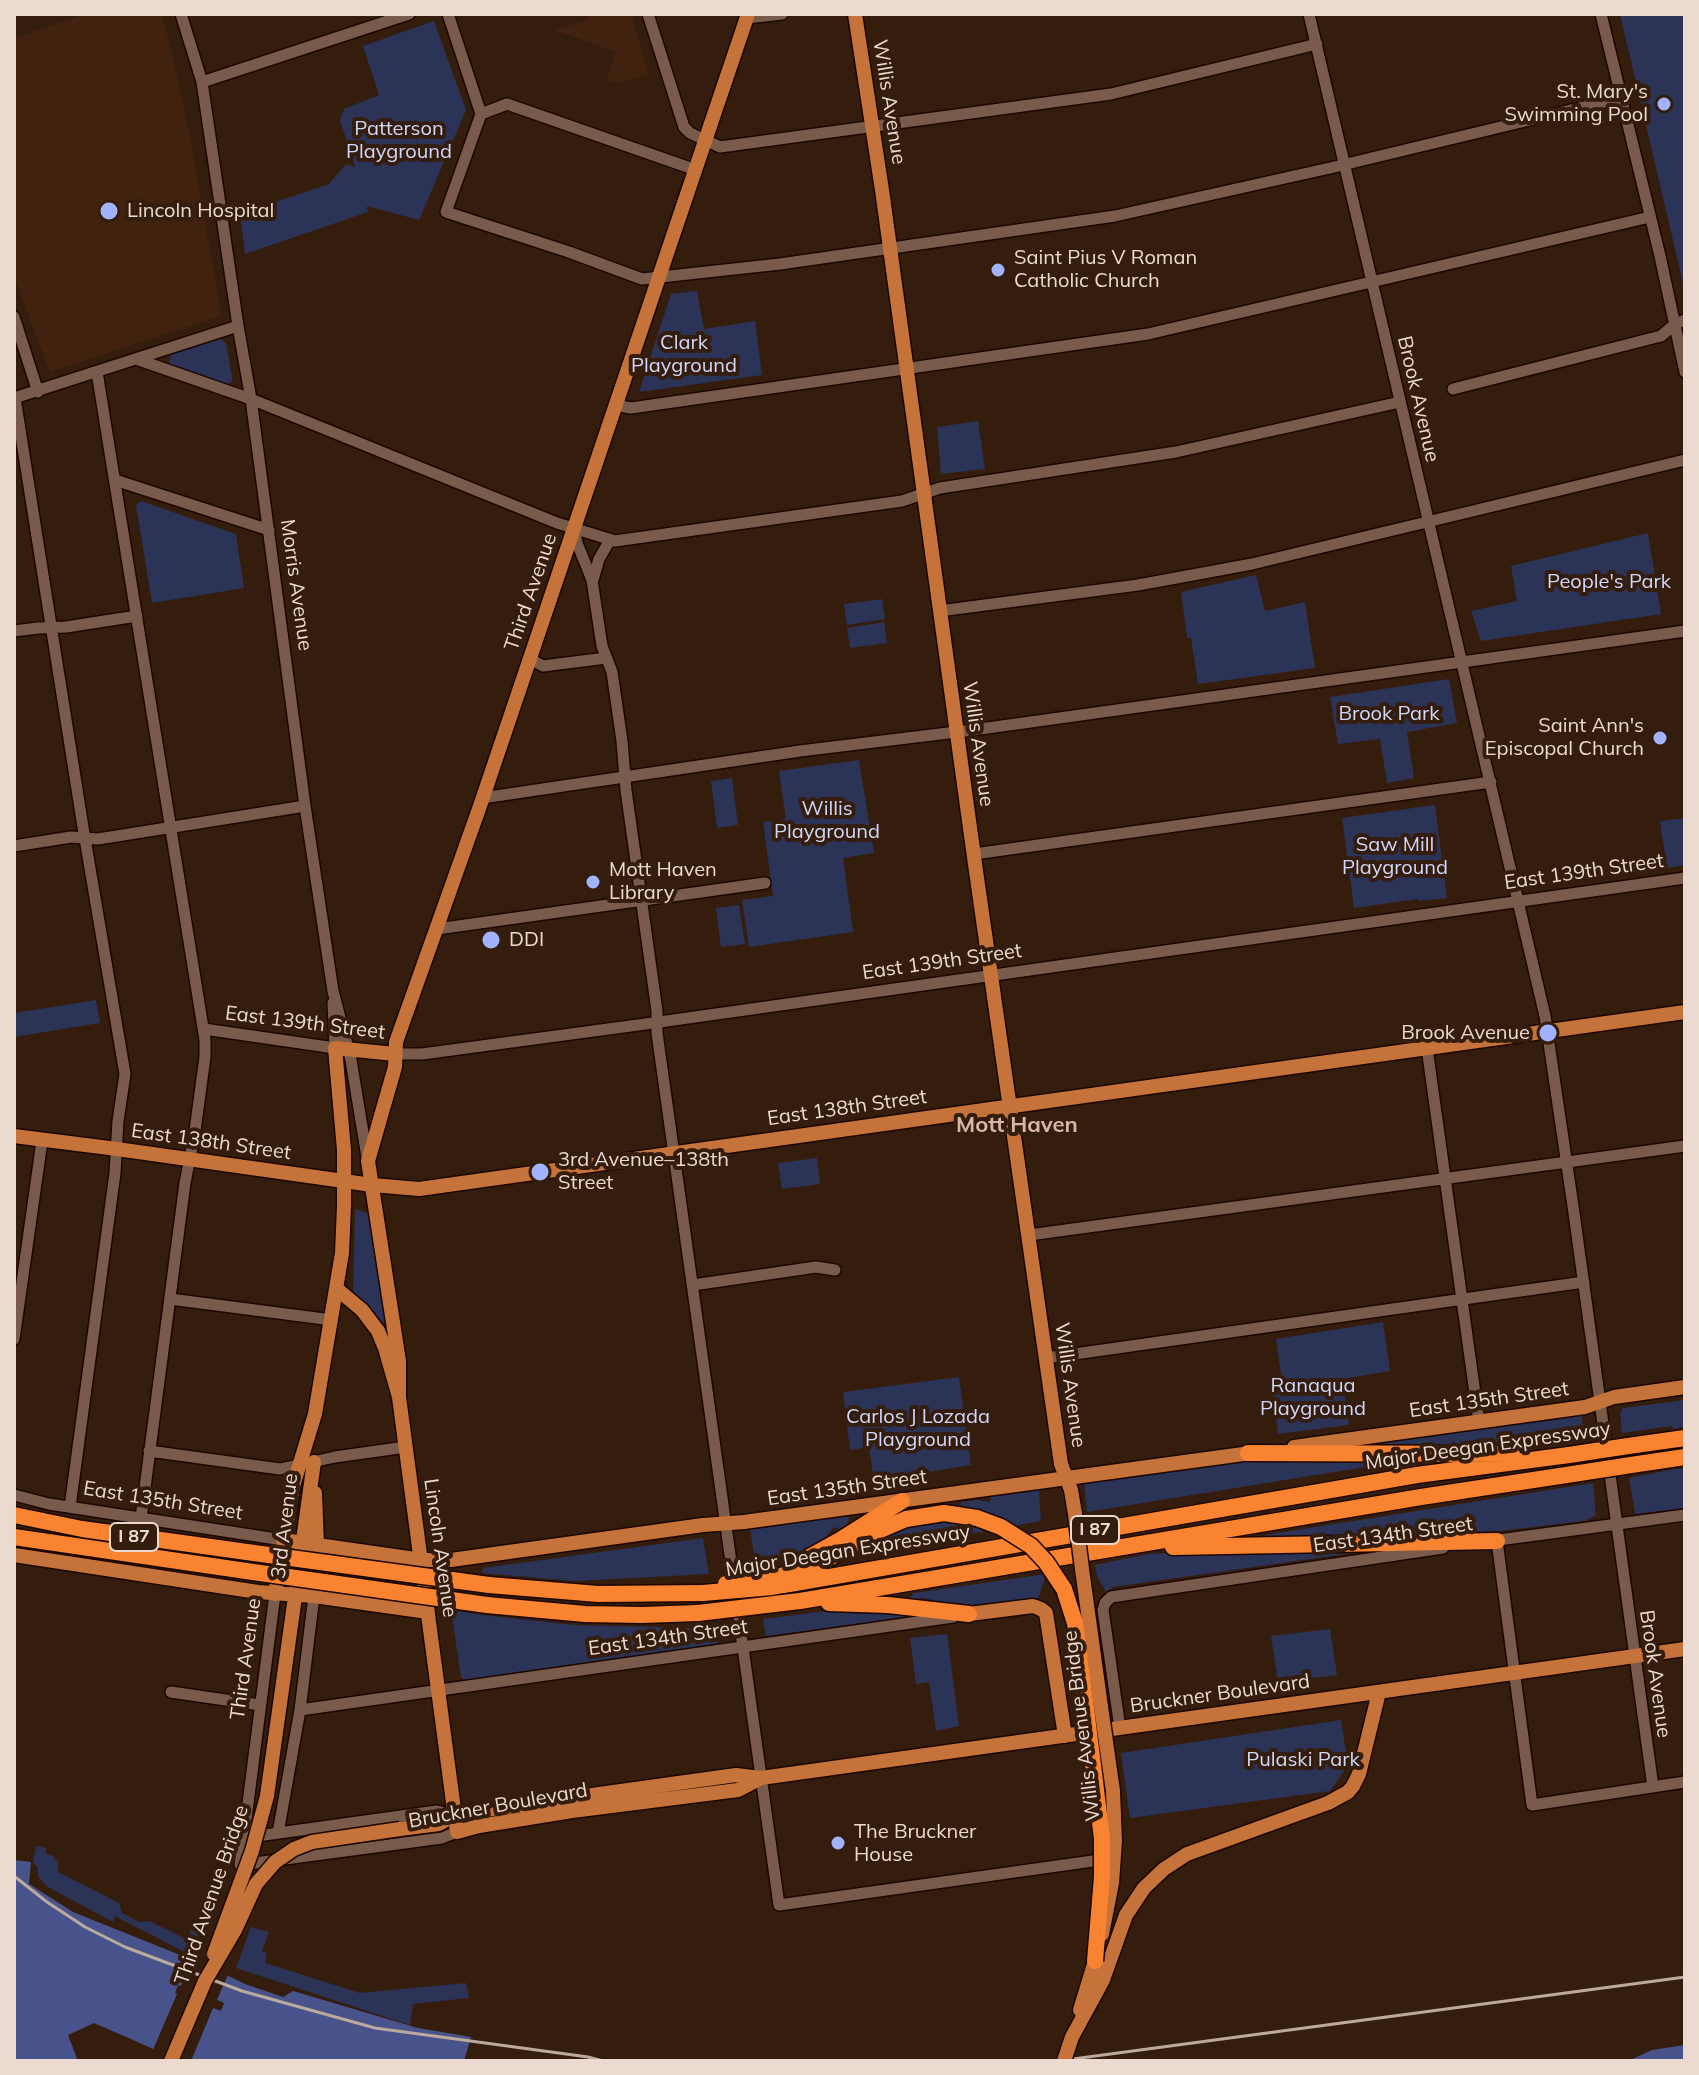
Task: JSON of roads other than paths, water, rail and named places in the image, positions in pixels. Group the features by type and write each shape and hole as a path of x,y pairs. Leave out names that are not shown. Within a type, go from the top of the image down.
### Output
{"highway":[{"name":"Major Deegan Expressway","path":"14,1515 82,1529 489,1585 598,1594 675,1593 703,1591 1417,1475 1685,1438"},
{"path":"1248,1453 1569,1455"},
{"name":"Major Deegan Expressway","path":"16,1537 547,1612 595,1615 698,1613 800,1601 1112,1548 1679,1459"},
{"path":"771,1579 902,1501"},
{"path":"703,1591 798,1572 906,1519 944,1513 977,1518 1001,1527 1031,1546 1052,1569 1064,1589 1094,1708 1102,1839 1095,1961"},
{"path":"1112,1548 1497,1541"},
{"path":"800,1601 888,1605 969,1614"}],"main road":[{"name":"Willis Avenue","path":"855,14 1061,1464 1066,1478"},
{"name":"Third Avenue","path":"399,1397 399,1361 368,1161 395,1067 396,1042 530,659 748,16"},
{"name":"East 138th Street","path":"14,1136 372,1185 430,1188 1685,1012"},
{"name":"East 139th Street","path":"342,1049 395,1054"},
{"path":"342,1049 344,1180"},
{"name":"Third Avenue","path":"275,1594 293,1486 307,1464 332,1320 343,1237 344,1180"},
{"name":"Lincoln Avenue","path":"337,1289 369,1317 378,1331 399,1397 457,1832"},
{"name":"East 135th Street","path":"283,1540 422,1560 451,1560 1479,1422 1585,1407 1614,1397 1685,1387"},
{"name":"3rd Avenue","path":"296,1595 310,1544 307,1464"},
{"name":"Willis Avenue Bridge","path":"1066,1478 1075,1514 1082,1569 1094,1708"},
{"path":"310,1544 314,1596"},
{"path":"14,1555 275,1594 314,1596 428,1612"},
{"name":"Third Avenue Bridge","path":"171,2061 205,1981 222,1926 252,1851 267,1796 296,1595"},
{"name":"East 134th Street","path":"969,1614 1033,1606 1041,1609 1048,1619 1065,1736"},
{"name":"Bruckner Boulevard","path":"455,1815 736,1775 761,1778 1685,1649"},
{"path":"1072,2037 1103,1980 1120,1931 1135,1900 1164,1869 1200,1847 1328,1803 1348,1792 1357,1781 1379,1692"},
{"name":"Bruckner Boulevard","path":"457,1832 572,1811 738,1790 761,1778"},
{"path":"205,1981 235,1930 256,1884 275,1862 294,1849 312,1842 439,1824 455,1815"},
{"path":"1064,2061 1095,1961"}],"street":[{"name":"Morris Avenue","path":"181,14 202,82 251,399 305,806 342,1049"},
{"path":"202,82 409,14"},
{"path":"448,14 481,114 446,212 642,279 780,264 1115,216 1621,98"},
{"path":"648,14 684,127 720,147 1111,94 1317,44"},
{"path":"748,16 782,14"},
{"name":"Brook Avenue","path":"1309,14 1548,1031 1653,1787"},
{"path":"1601,14 1650,217 1680,322 1685,372"},
{"path":"481,114 507,104 696,170"},
{"path":"615,405 631,408 1148,334 1650,217"},
{"path":"14,317 38,392"},
{"path":"1453,389 1661,336 1680,322"},
{"path":"70,1507 125,1074 14,398 238,326"},
{"path":"136,359 251,399 557,523 619,541 902,501 940,488 1176,452 1400,402"},
{"path":"97,372 204,1029 205,1057 141,1518"},
{"path":"939,611 1195,575 1252,564 1685,460"},
{"path":"115,480 269,530"},
{"path":"574,528 592,580 602,646 612,672 674,1152 779,1905 1108,1859 1095,1731"},
{"path":"592,580 610,540"},
{"path":"14,631 137,616"},
{"path":"482,798 800,751 1685,631"},
{"path":"530,659 543,666 606,658"},
{"path":"974,854 1491,782"},
{"path":"14,846 71,837 98,839 305,806"},
{"name":"East 139th Street","path":"395,1054 422,1054 657,1022 1685,878"},
{"path":"437,929 765,883"},
{"name":"East 139th Street","path":"204,1029 342,1049"},
{"path":"1427,1048 1479,1422"},
{"path":"342,1049 368,1161"},
{"path":"14,1339 42,1141"},
{"path":"1029,1235 1685,1146"},
{"path":"693,1285 816,1267 835,1270"},
{"path":"1046,1358 1584,1282"},
{"path":"170,1299 332,1320"},
{"path":"149,1451 280,1469 406,1447"},
{"name":"East 135th Street","path":"14,1495 70,1507 283,1540"},
{"name":"East 134th Street","path":"1120,1728 1103,1610 1103,1605 1115,1595 1685,1515"},
{"path":"1497,1541 1532,1805 1685,1782"},
{"name":"Third Avenue","path":"240,1865 275,1594"},
{"path":"278,1833 300,1710 314,1596"},
{"name":"East 134th Street","path":"300,1710 969,1614"},
{"path":"171,1692 260,1705"},
{"name":"Bruckner Boulevard","path":"242,1838 437,1811 455,1815"},
{"name":"Bruckner Boulevard","path":"240,1865 442,1838 457,1832"}],"railway":[{"path":"14,1876 85,1927 125,1947 242,1991 375,2028 603,2061"},
{"path":"1058,2061 1685,1977"}],"place":[{"name":"St. Mary's Swimming Pool","path":"1664,104"},
{"name":"Lincoln Hospital","path":"109,211"},
{"name":"Saint Pius V Roman Catholic Church","path":"998,270"},
{"name":"Saint Ann's Episcopal Church","path":"1660,738"},
{"name":"Mott Haven Library","path":"593,882"},
{"name":"DDI","path":"491,940"},
{"name":"Brook Avenue","path":"1548,1033"},
{"name":"3rd Avenue–138th Street","path":"540,1172"},
{"name":"The Bruckner House","path":"838,1843"}],"district":[{"name":"Mott Haven","path":"1017,1125"}],"park label":[{"name":"Patterson Playground","path":"399,140"},
{"name":"Clark Playground","path":"684,354"},
{"name":"People's Park","path":"1609,582"},
{"name":"Brook Park","path":"1389,714"},
{"name":"Willis Playground","path":"827,820"},
{"name":"Saw Mill Playground","path":"1395,856"},
{"name":"Ranaqua Playground","path":"1313,1398"},
{"name":"Carlos J Lozada Playground","path":"918,1428"},
{"name":"Pulaski Park","path":"1303,1760"}]}
